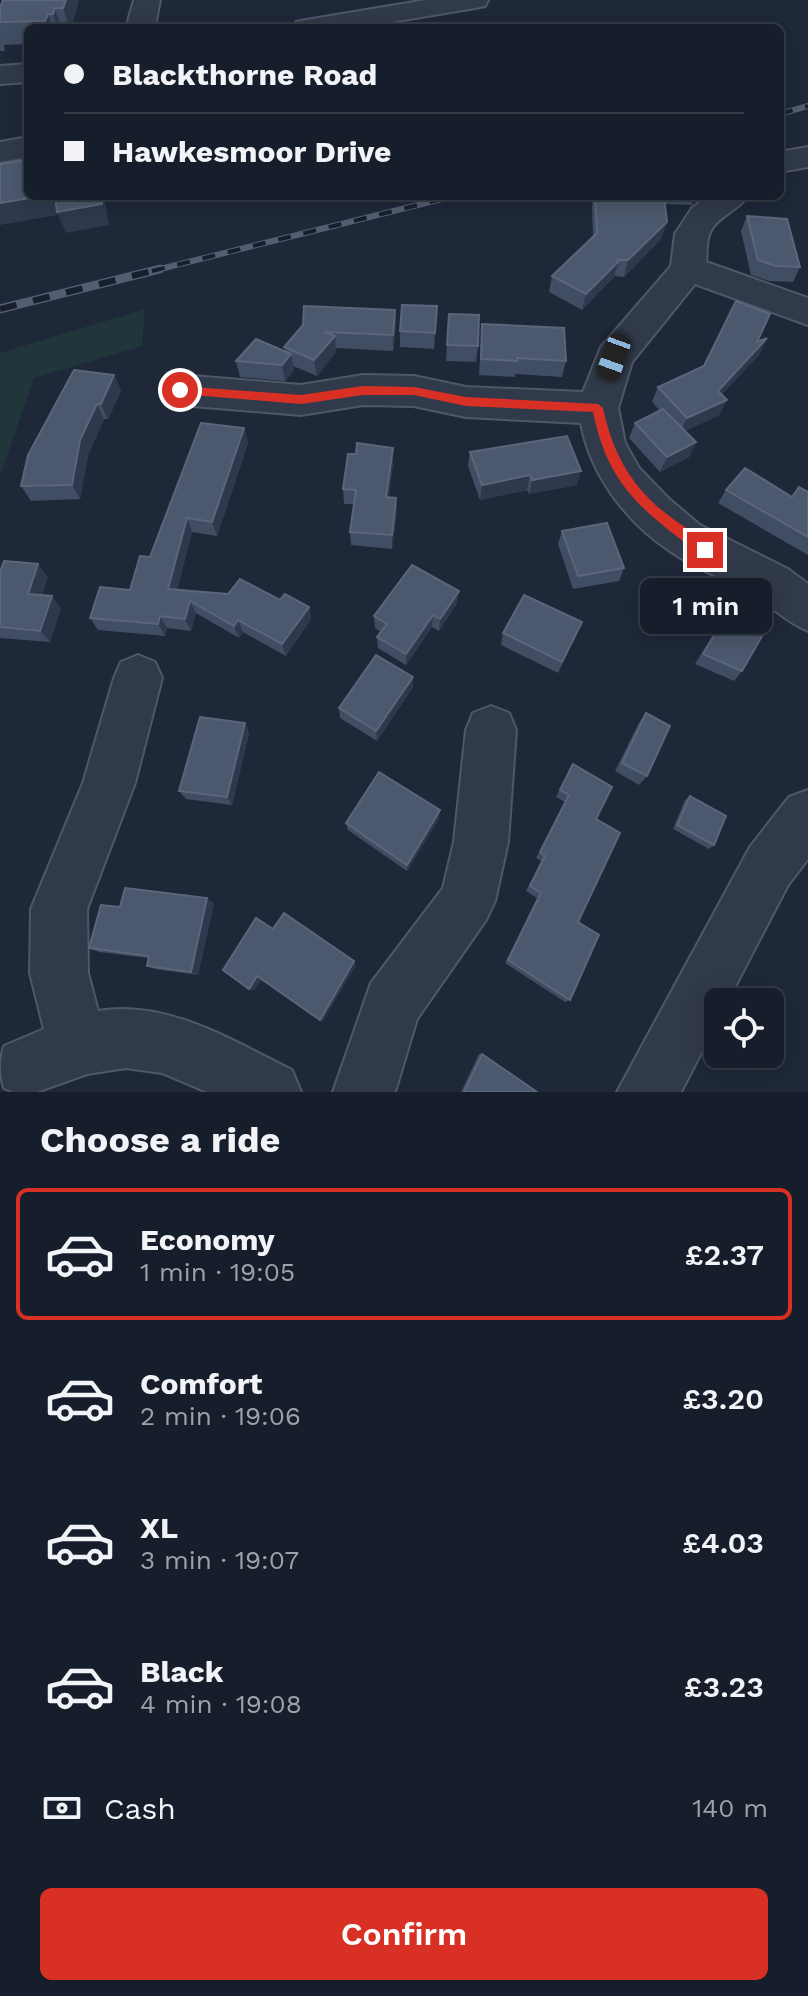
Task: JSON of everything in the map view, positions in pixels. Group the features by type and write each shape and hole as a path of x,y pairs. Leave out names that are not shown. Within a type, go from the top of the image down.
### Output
{"street":[{"path":"144,24 147,0"},
{"path":"330,24 475,0"},
{"path":"0,75 24,73"},
{"path":"0,152 24,148"},
{"path":"784,172 808,157"},
{"path":"726,200 704,216 692,234 688,269 614,357 598,408 605,443 624,480 654,512 685,538 772,583 808,610"},
{"path":"688,269 744,286 808,312"},
{"path":"179,388 301,400 363,390 414,391 466,402 598,408"},
{"path":"141,669 109,783 59,909 59,973 51,1057 127,1037 184,1050 270,1092"},
{"path":"364,1092 392,1004 467,901 481,842 494,719"},
{"path":"648,1092 769,866 808,816"}],"green space":[{"path":"145,309 142,346 34,378 0,476 0,353"}],"building":[{"path":"3,0 66,0 63,8 55,8 45,21 0,22"},
{"path":"24,161 24,199 0,203 0,164"},
{"path":"56,200 102,200 102,204 57,212"},
{"path":"595,200 664,200 667,222 628,260 616,260 619,261 586,294 552,276 597,233"},
{"path":"747,216 787,219 800,267 776,266 758,260"},
{"path":"736,301 770,314 757,342 767,338 718,391 727,400 687,418 658,387 704,366"},
{"path":"402,305 437,306 435,333 400,331"},
{"path":"304,306 395,310 393,335 324,332 335,336 314,360 284,347 303,325"},
{"path":"449,314 479,315 478,346 447,345"},
{"path":"482,324 564,328 566,361 481,359"},
{"path":"256,339 291,354 282,365 236,361"},
{"path":"74,370 114,375 80,440 72,485 21,486 28,455"},
{"path":"663,409 696,442 667,457 635,423"},
{"path":"201,423 244,428 212,522 187,518 168,589 228,594 240,579 280,600 285,594 309,607 282,644 238,620 234,626 190,601 185,619 160,616 158,624 90,618 100,587 130,590 140,556 150,557"},
{"path":"567,436 581,471 532,480 530,475 482,485 470,452"},
{"path":"357,443 393,448 386,497 396,498 392,535 350,532 356,490 343,489 348,454 356,454"},
{"path":"745,468 792,497 799,487 808,492 808,537 726,490"},
{"path":"607,523 624,568 578,576 562,531"},
{"path":"4,561 38,564 28,594 52,596 40,631 0,627 0,572"},
{"path":"412,565 459,591 440,619 433,615 406,654 377,637 387,624 374,616"},
{"path":"524,595 582,622 562,662 503,633"},
{"path":"736,599 772,619 742,671 703,654"},
{"path":"376,655 413,677 376,731 339,708"},
{"path":"646,713 670,726 647,776 622,763"},
{"path":"200,717 245,723 227,797 179,791"},
{"path":"573,764 612,787 596,819 620,833 578,922 599,935 570,1000 508,960 541,893 530,886 545,856 540,852 569,795 560,790"},
{"path":"379,772 440,810 407,865 346,823"},
{"path":"690,796 726,816 714,845 677,825"},
{"path":"125,888 207,898 191,972 147,966 149,956 89,948 101,905 120,907"},
{"path":"284,913 354,961 320,1020 257,976 249,989 223,970 256,918 273,929"},
{"path":"482,1054 537,1092 464,1092"}],"railway":[{"path":"784,113 808,106"},
{"path":"152,271 438,200"},
{"path":"152,271 160,269"},
{"path":"0,309 152,271"}],"route":[{"path":"180,390 301,400 363,390 414,391 466,402 598,408 605,443 624,480 654,512 705,550"}]}
